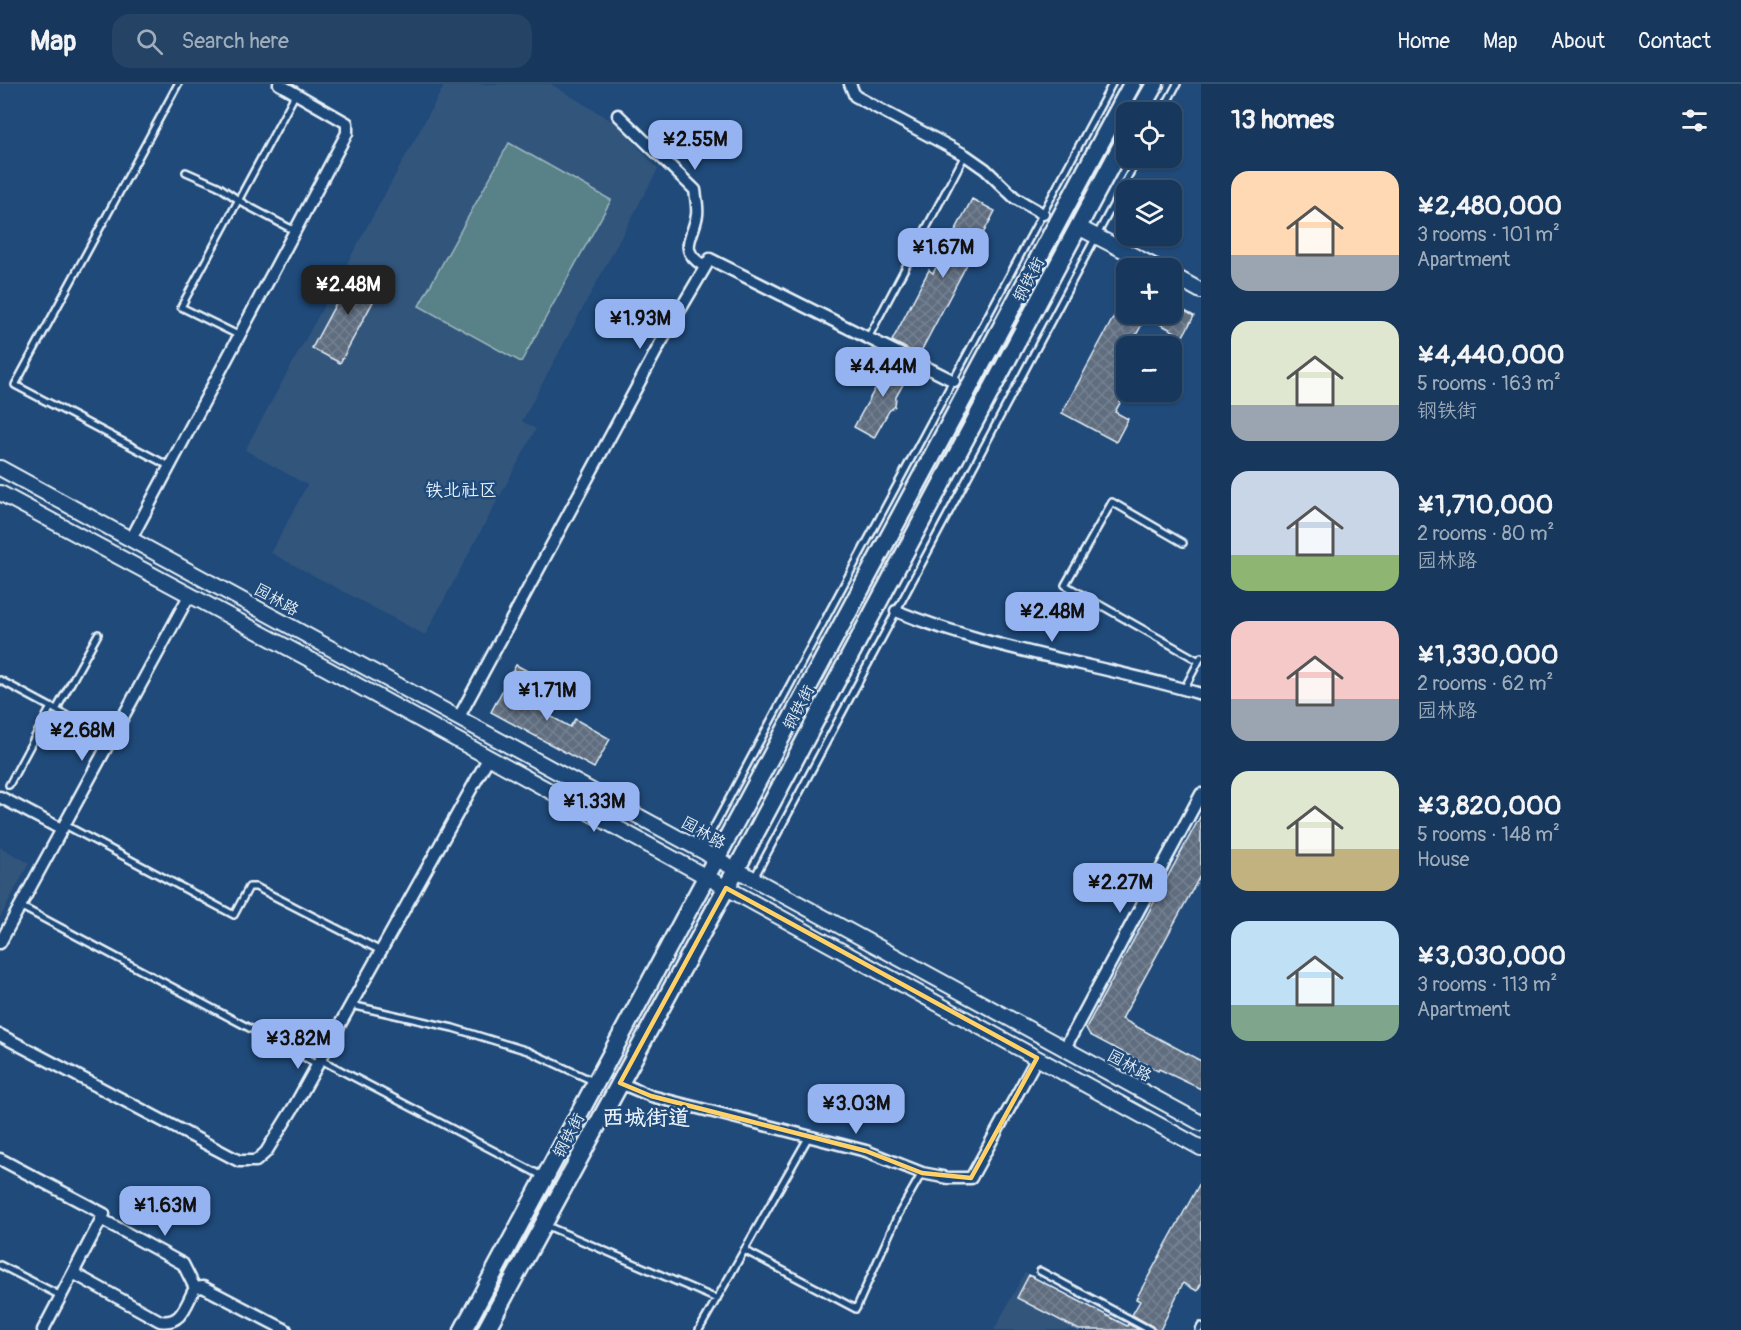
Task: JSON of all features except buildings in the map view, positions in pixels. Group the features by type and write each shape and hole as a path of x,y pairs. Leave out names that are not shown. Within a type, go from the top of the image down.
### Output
{"highway":[{"name":"钢铁街","path":"463,1330 1132,84"},
{"path":"1145,102 1155,84"},
{"name":"钢铁街","path":"486,1330 737,868 1116,156"}],"street":[{"path":"131,539 347,133 348,123 279,84"},
{"path":"850,84 855,96 965,155 985,169 1015,198 1043,214"},
{"path":"618,115 694,190 697,215 688,248 693,259 704,266"},
{"path":"1078,227 1139,258"},
{"path":"459,717 704,266 711,259 954,381"},
{"path":"1182,281 1201,291"},
{"name":"园林路","path":"0,468 1201,1123"},
{"path":"0,493 489,757 1201,1148"},
{"path":"0,943 190,594"},
{"path":"896,611 933,626 989,643 1201,694"},
{"path":"0,1035 239,1161 256,1161 266,1152 319,1062 489,757"},
{"path":"1065,1048 1201,794"},
{"path":"0,797 63,827"},
{"path":"620,1083 651,1096 866,1151 922,1173 948,1178 971,1178 1036,1058"},
{"path":"0,1159 104,1214 43,1330"},
{"path":"101,1219 183,1264 195,1288"},
{"path":"73,1273 160,1321 170,1323 178,1319 195,1288"},
{"path":"195,1288 202,1287 286,1330"}],"lane":[{"path":"169,466 15,385 178,84"},
{"path":"702,849 1112,84"},
{"path":"1167,102 1177,84"},
{"path":"239,336 181,307 296,93"},
{"path":"868,338 965,155"},
{"path":"754,878 1133,168"},
{"path":"186,172 218,186 238,200 295,231"},
{"path":"1184,543 1112,502 1065,585 1200,659 1184,689"},
{"path":"9,785 98,634"},
{"path":"0,680 110,740"},
{"path":"63,827 234,915 249,886 256,887 381,951"},
{"path":"20,906 545,1178"},
{"path":"351,1005 453,1028 528,1051 597,1082"},
{"path":"699,1330 808,1138"},
{"path":"744,1250 856,1309 898,1215 922,1173"},
{"path":"543,1224 717,1299"},
{"path":"0,1265 61,1296"},
{"path":"1040,1271 1150,1330"}],"highlighted area":[{"path":"726,888 1037,1058 971,1178 922,1173 866,1151 651,1096 620,1083"}],"shaded area":[{"path":"445,84 551,84 617,124 658,169 522,421 536,429 425,635 271,553 307,485 245,450"},
{"path":"0,847 29,863 0,918"},
{"path":"1025,1272 1135,1330 994,1330"}],"green space":[{"path":"509,143 611,200 521,362 419,306"}],"district":[{"name":"铁北社区","path":"461,490"},
{"name":"西城街道","path":"646,1117"}]}
